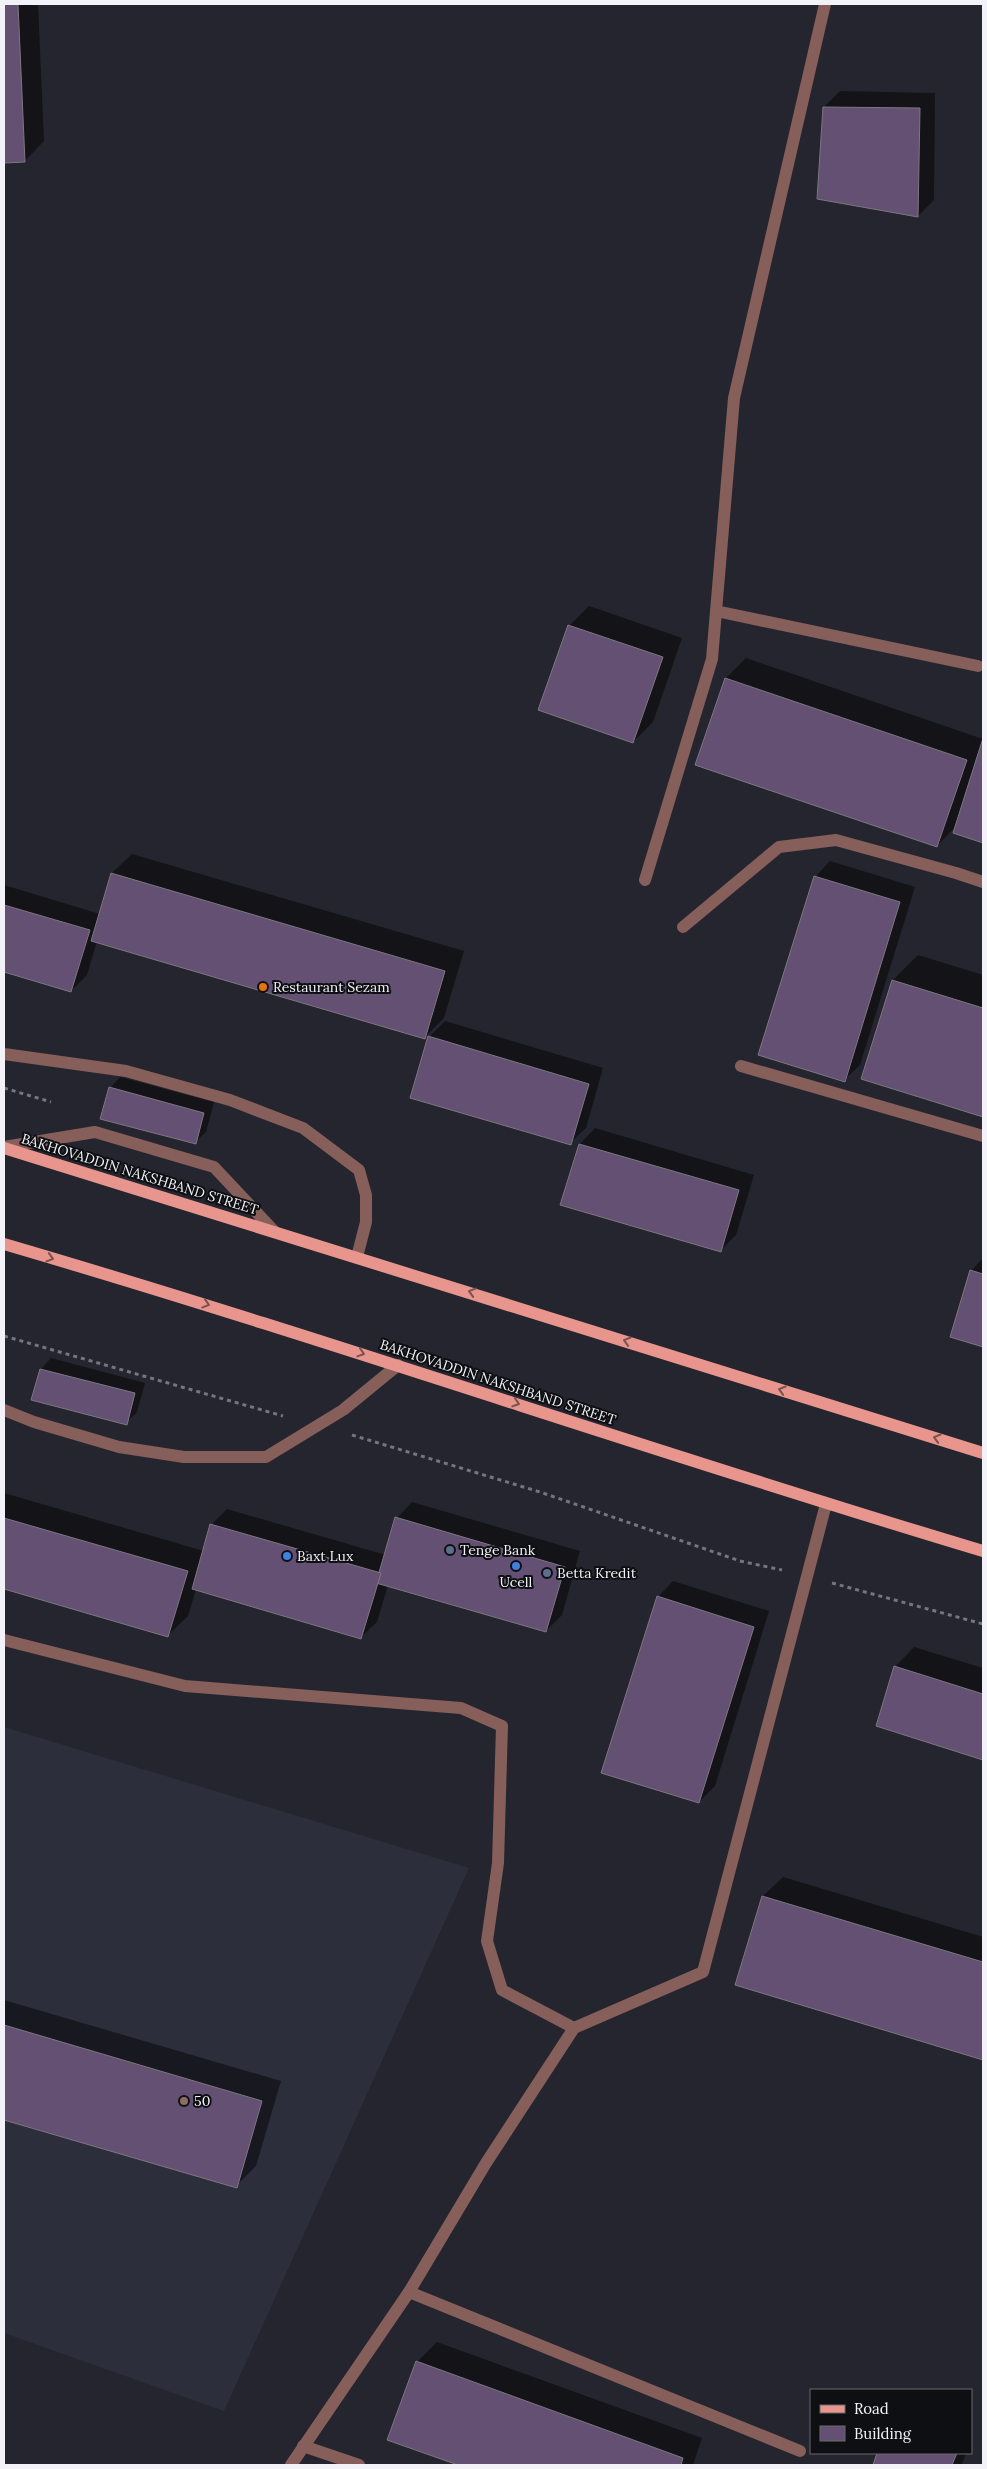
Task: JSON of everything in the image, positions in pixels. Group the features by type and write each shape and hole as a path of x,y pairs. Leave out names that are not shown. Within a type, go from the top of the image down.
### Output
{"main road":[{"name":"BAKHOVADDIN NAKSHBAND STREET","path":"4,1148 983,1453"},
{"name":"BAKHOVADDIN NAKSHBAND STREET","path":"4,1244 278,1326 826,1504 983,1551"}],"street":[{"path":"645,880 712,659 734,398 825,4"},
{"path":"716,611 978,666"},
{"path":"684,927 779,847 836,840 983,882"},
{"path":"4,1054 126,1071 230,1100 303,1128 359,1170 366,1195 366,1222 357,1257"},
{"path":"741,1066 983,1136"},
{"path":"4,1148 95,1132 214,1167 274,1231"},
{"path":"4,1410 34,1422 119,1447 184,1457 266,1457 343,1410 398,1365"},
{"path":"291,2465 409,2292 486,2163 574,2028 703,1972 826,1504"},
{"path":"4,1640 185,1686 461,1708 502,1726 498,1863 487,1941 502,1990 574,2028"},
{"path":"409,2292 800,2451"},
{"path":"303,2446 359,2465"}],"path":[{"path":"4,1088 51,1102"},
{"path":"4,1336 288,1417"},
{"path":"344,1433 540,1492 740,1560 807,1576 983,1624"}],"shaded area":[{"name":"50","path":"4,1727 469,1868 224,2411 4,2333"}],"building":[{"path":"4,4 18,4 25,162 4,163"},
{"path":"823,107 920,108 918,217 817,199"},
{"path":"568,625 663,657 633,743 538,710"},
{"path":"725,678 967,760 937,847 695,765"},
{"path":"983,738 983,843 953,833"},
{"path":"111,873 445,971 425,1039 91,941"},
{"path":"814,876 900,902 845,1082 758,1055"},
{"path":"4,905 90,930 71,992 4,972"},
{"path":"892,980 983,1008 983,1117 861,1079"},
{"path":"428,1036 589,1084 571,1145 410,1098"},
{"path":"109,1087 204,1113 196,1144 100,1119"},
{"path":"579,1144 739,1190 721,1252 560,1205"},
{"path":"970,1270 983,1274 983,1347 950,1337"},
{"path":"40,1369 135,1393 127,1425 31,1400"},
{"path":"395,1517 565,1567 546,1632 376,1583"},
{"path":"4,1518 188,1571 168,1637 4,1589"},
{"path":"210,1524 381,1573 361,1639 192,1589"},
{"path":"657,1596 754,1627 699,1803 601,1773"},
{"path":"894,1666 983,1694 983,1760 876,1726"},
{"path":"762,1896 983,1962 983,2060 735,1985"},
{"path":"4,2025 262,2101 237,2188 4,2120"},
{"path":"416,2361 683,2458 681,2465 458,2465 387,2440"},
{"path":"877,2454 957,2454 952,2465 873,2465"}],"place":[{"name":"Restaurant Sezam","path":"263,987"},
{"name":"Tenge Bank","path":"450,1550"},
{"name":"Baxt Lux","path":"287,1556"},
{"name":"Ucell","path":"516,1566"},
{"name":"Betta Kredit","path":"547,1573"},
{"name":"50","path":"184,2101"}]}
